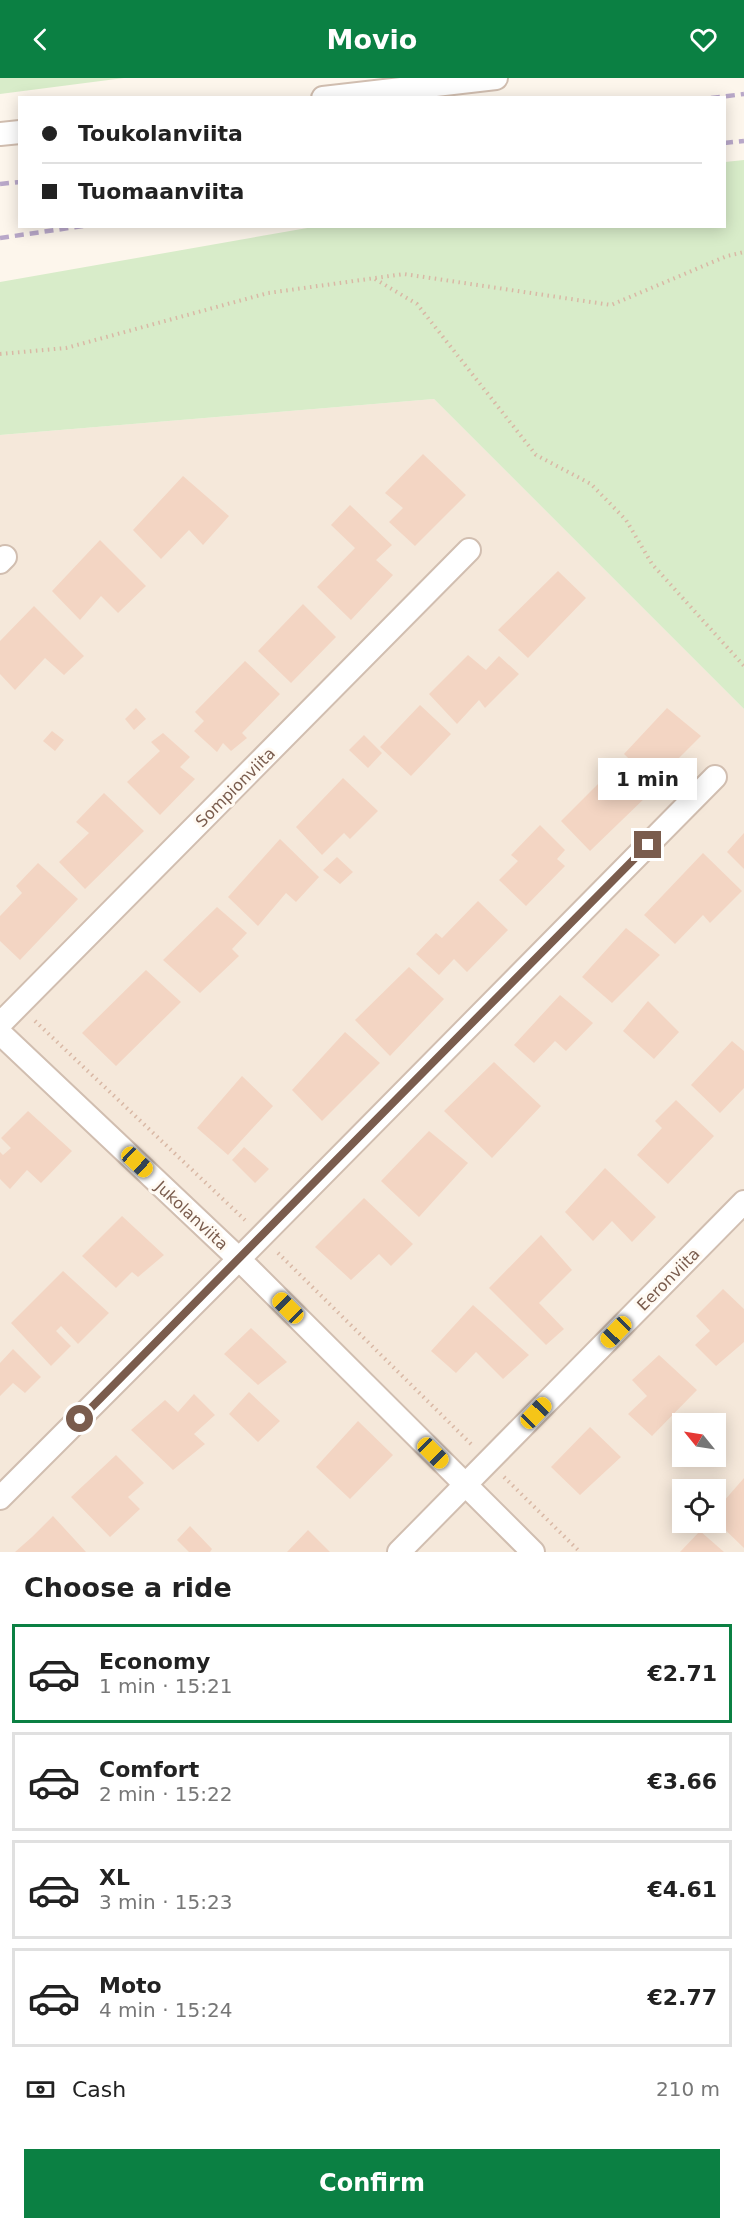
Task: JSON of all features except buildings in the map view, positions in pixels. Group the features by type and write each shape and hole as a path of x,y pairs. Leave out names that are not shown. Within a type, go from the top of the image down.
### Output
{"street":[{"path":"340,96 496,78"},
{"path":"0,134 18,132"},
{"name":"Sompionviita","path":"0,1024 469,550"},
{"path":"0,1498 715,777"},
{"name":"Jukolanviita","path":"0,1033 239,1259 533,1552"},
{"name":"Eeronviita","path":"399,1552 744,1202"}],"path":[{"path":"0,354 66,348 268,292 404,274 611,305 727,256 744,252"},
{"path":"374,278 417,304 536,455 591,484 626,520 652,564 744,666"},
{"path":"19,1005 262,1236 580,1552"}],"shaded area":[{"path":"434,399 744,709 744,1552 0,1552 0,435"}],"green space":[{"path":"0,78 124,78 0,94"},
{"path":"744,160 744,709 434,399 0,435 0,282 307,228 726,228 726,162"}],"railway":[{"path":"726,96 744,94"},
{"path":"726,143 744,141"},
{"path":"0,184 18,182"},
{"path":"0,238 69,228"}],"route":[{"path":"80,1419 648,845"}]}
